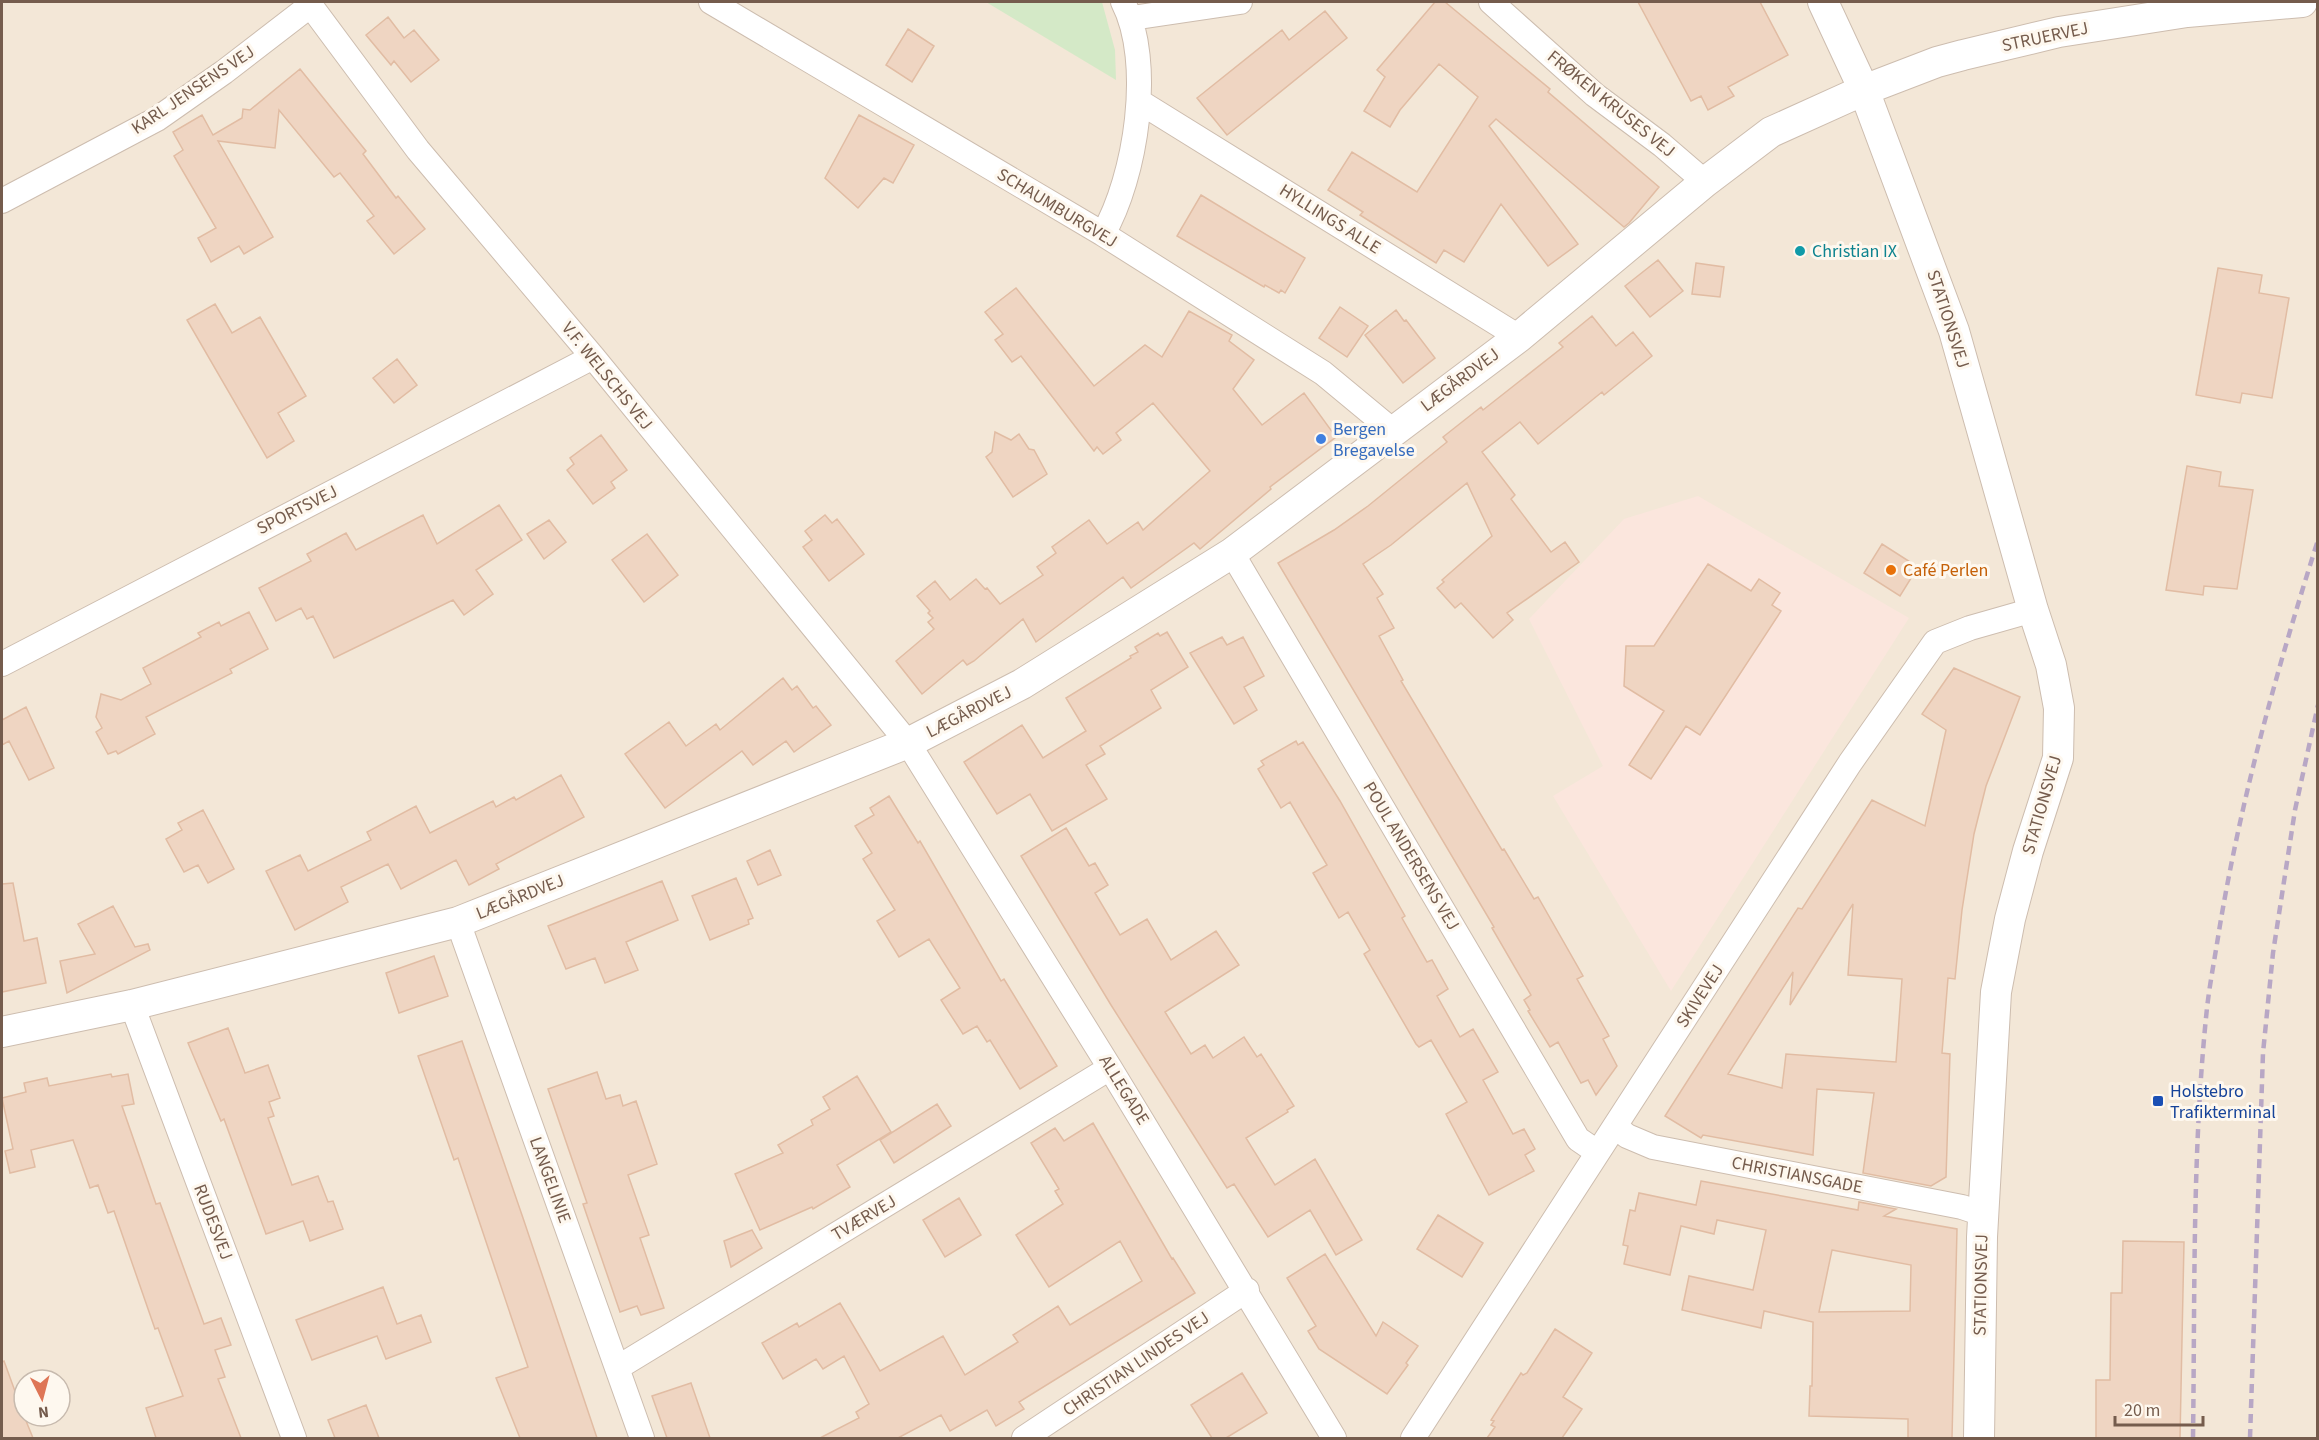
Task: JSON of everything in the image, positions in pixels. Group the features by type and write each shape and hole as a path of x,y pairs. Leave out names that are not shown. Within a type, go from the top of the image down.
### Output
{"street":[{"name":"SCHAUMBURGVEJ","path":"711,2 1103,234 1323,373 1393,431"},
{"path":"1103,234 1118,205 1126,178 1140,102 1128,10 1240,2"},
{"name":"FRØKEN KRUSES VEJ","path":"1491,2 1595,95 1662,145 1705,182"},
{"name":"STATIONSVEJ","path":"1823,2 1864,90 1954,331 2033,610 2051,665 2059,708 2058,758 2028,851 2010,920 1996,992 1983,1214 1979,1438"},
{"name":"STRUERVEJ","path":"1798,119 1937,62 2059,32 2187,12 2302,2"},
{"name":"KARL JENSENS VEJ","path":"2,201 157,119 224,72 309,3"},
{"name":"V.F. WELSCHS VEJ","path":"309,3 418,150 593,357 908,743"},
{"name":"HYLLINGS ALLE","path":"1140,102 1519,337"},
{"name":"LÆGÅRDVEJ","path":"2,1032 132,1005 458,922 908,743 1022,684 1232,553 1519,337 1705,182 1771,132 1798,119"},
{"name":"SPORTSVEJ","path":"2,664 593,357"},
{"name":"POUL ANDERSENS VEJ","path":"1232,553 1578,1139 1597,1152"},
{"name":"SKIVEVEJ","path":"1413,1438 1850,763 1935,642 1970,628 2033,610"},
{"name":"ALLEGADE","path":"908,743 1247,1290 1334,1438"},
{"name":"LANGELINIE","path":"458,922 642,1438"},
{"name":"RUDESVEJ","path":"132,1005 294,1438"},
{"name":"TVÆRVEJ","path":"617,1368 1110,1068"},
{"name":"CHRISTIANSGADE","path":"1616,1127 1628,1136 1653,1147 1983,1214"},
{"name":"CHRISTIAN LINDES VEJ","path":"1024,1438 1247,1290"}],"shaded area":[{"path":"2,2 2317,2 2317,1438 2,1438"},
{"path":"1698,496 1909,618 1671,991 1553,796 1603,766 1529,619 1624,519"}],"green space":[{"path":"986,2 1102,2 1115,50 1116,80"}],"building":[{"path":"1435,2 1445,2 1550,89 1548,92 1659,187 1629,223 1624,227 1496,119 1489,126 1578,244 1548,266 1501,204 1464,262 1444,250 1436,263 1360,215 1363,212 1328,190 1352,152 1417,192 1478,97 1439,64 1400,110 1390,127 1364,111 1385,77 1377,70"},
{"path":"1638,2 1760,2 1788,55 1728,87 1734,96 1708,110 1701,96 1691,101"},
{"path":"1325,11 1347,38 1227,135 1197,98 1282,30 1289,40"},
{"path":"388,17 404,38 414,30 439,60 411,82 394,61 391,65 366,35"},
{"path":"908,29 934,46 912,82 886,65"},
{"path":"300,69 366,151 363,154 396,198 398,196 425,229 394,254 367,221 374,216 340,173 334,177 279,110 275,148 218,141 273,237 244,254 239,246 211,262 198,238 216,228 174,156 183,150 173,132 202,115 213,135 242,118 243,109 250,110"},
{"path":"859,115 914,145 893,183 884,178 858,208 825,178"},
{"path":"1201,195 1305,258 1285,293 1281,290 1279,293 1265,285 1264,287 1177,236"},
{"path":"1658,260 1683,291 1650,317 1625,286"},
{"path":"1696,263 1724,267 1720,297 1692,294"},
{"path":"2218,268 2262,275 2259,293 2289,298 2272,398 2242,393 2240,403 2196,395"},
{"path":"1016,288 1094,386 1145,345 1162,357 1189,311 1232,335 1229,341 1254,360 1233,389 1262,425 1304,393 1336,437 1270,487 1271,489 1200,549 1194,543 1131,588 1123,577 1036,642 1023,619 974,661 967,665 963,660 922,694 896,661 934,629 928,622 933,618 928,613 930,611 917,596 935,581 950,600 976,579 1000,604 1043,575 1037,567 1056,553 1052,547 1089,520 1107,544 1138,522 1143,530 1210,471 1153,403 1116,433 1121,440 1103,454 1097,447 1094,451 1021,356 1012,362 995,340 1003,334 985,312"},
{"path":"215,304 232,333 260,317 306,396 278,413 294,441 267,458 187,320"},
{"path":"1340,307 1368,326 1347,357 1319,338"},
{"path":"1396,310 1435,358 1403,383 1365,335"},
{"path":"1592,316 1616,346 1633,332 1652,356 1604,395 1602,392 1538,444 1520,422 1482,452 1515,495 1511,499 1551,552 1565,542 1579,562 1507,613 1513,620 1493,638 1461,603 1455,608 1437,588 1444,582 1442,580 1492,536 1467,483 1391,545 1363,564 1383,594 1377,598 1394,628 1379,636 1403,680 1401,681 1502,850 1504,849 1534,899 1538,897 1583,976 1577,979 1609,1036 1603,1039 1617,1066 1596,1095 1588,1080 1581,1083 1558,1042 1550,1047 1528,1011 1530,1010 1524,1000 1531,995 1492,928 1494,927 1278,563 1334,530 1368,506 1447,442 1443,437 1481,407 1483,410 1563,347 1559,343"},
{"path":"397,359 417,385 394,403 373,378"},
{"path":"995,432 1011,440 1019,434 1029,449 1034,450 1047,474 1013,497 986,457 992,452"},
{"path":"601,435 627,470 611,482 615,488 593,504 567,470 574,464 570,458"},
{"path":"2187,466 2221,472 2219,486 2253,490 2237,589 2204,586 2203,595 2166,590"},
{"path":"499,505 522,540 476,570 493,594 464,615 453,600 334,658 313,616 307,619 301,608 276,621 259,588 311,561 307,554 346,533 356,550 423,515 437,544"},
{"path":"825,515 832,523 837,519 864,554 829,581 803,547 812,540 805,531"},
{"path":"549,520 566,542 544,559 527,534"},
{"path":"647,534 678,575 644,602 612,560"},
{"name":"Café Perlen","path":"1882,544 1918,567 1900,596 1864,573"},
{"path":"1708,564 1751,591 1759,579 1780,593 1772,605 1781,611 1700,735 1686,726 1651,779 1629,765 1664,711 1624,686 1626,646 1654,646"},
{"path":"249,612 268,649 230,669 232,673 146,717 155,734 118,754 116,751 108,754 96,732 102,728 96,717 101,694 121,700 151,684 143,668 201,637 198,633 219,622 221,626"},
{"path":"1167,632 1188,667 1151,690 1161,708 1100,746 1105,754 1086,765 1107,799 1052,831 1030,794 997,814 964,762 1022,725 1043,758 1086,731 1066,698 1131,658 1130,656 1138,652 1135,647 1158,633 1160,636"},
{"path":"1222,637 1227,645 1243,637 1264,676 1244,687 1257,710 1234,724 1190,653"},
{"path":"1954,668 2020,697 1986,786 1974,834 1962,910 1955,979 1948,978 1942,1053 1950,1054 1946,1177 1931,1186 1863,1173 1874,1093 1817,1089 1813,1155 1703,1135 1701,1138 1665,1116 1798,908 1802,909 1872,800 1925,826 1946,730 1922,714","holes":["1853,904 1848,975 1902,979 1896,1062 1786,1054 1782,1088 1728,1074 1793,972 1790,1005"]},
{"path":"783,678 792,690 797,686 813,708 816,706 831,725 794,752 786,741 753,765 742,751 665,808 625,754 669,722 686,746 716,724 720,730"},
{"path":"26,707 54,768 29,780 9,741 2,745 2,720"},
{"path":"1296,741 1298,745 1303,742 1340,801 1405,916 1402,918 1427,962 1432,960 1448,989 1437,996 1460,1037 1473,1029 1498,1072 1483,1080 1513,1134 1524,1129 1535,1149 1525,1155 1534,1171 1489,1195 1446,1114 1467,1102 1431,1040 1419,1047 1416,1044 1364,954 1370,950 1348,912 1339,918 1313,873 1327,865 1290,802 1281,808 1258,769 1264,765 1261,761"},
{"path":"561,775 584,817 496,864 499,869 469,885 456,860 401,889 388,864 341,887 348,902 295,930 266,871 300,855 308,871 371,840 367,832 416,806 430,833 493,801 496,807 514,797 516,800"},
{"path":"889,796 918,843 920,841 1001,981 1004,979 1057,1066 1020,1089 990,1040 987,1042 977,1026 963,1034 941,1000 960,988 929,939 899,957 877,921 895,910 863,859 872,853 855,826 874,815 870,808"},
{"path":"203,810 234,869 208,883 198,865 184,872 166,839 182,830 178,823"},
{"path":"1066,828 1089,866 1095,863 1108,885 1095,893 1120,935 1147,919 1171,960 1216,931 1239,965 1165,1012 1191,1054 1205,1045 1213,1058 1244,1037 1257,1057 1261,1054 1294,1106 1246,1138 1275,1185 1315,1159 1362,1240 1336,1255 1310,1210 1268,1237 1234,1184 1227,1188 1111,1005 1021,856"},
{"path":"770,850 781,875 758,885 747,861"},
{"path":"736,878 753,918 748,920 749,924 710,940 692,896"},
{"path":"662,881 678,920 626,942 638,970 605,983 595,958 566,969 548,926"},
{"path":"13,883 24,941 37,938 46,983 2,992 2,884"},
{"path":"113,906 135,947 148,944 150,950 67,993 60,961 95,954 78,924"},
{"path":"434,956 448,996 399,1013 386,973"},
{"path":"228,1028 245,1073 268,1065 280,1098 269,1102 274,1116 268,1118 292,1185 318,1176 328,1202 333,1201 343,1229 310,1241 303,1221 266,1234 224,1119 221,1121 188,1043"},
{"path":"462,1041 597,1438 520,1438 496,1378 528,1367 458,1158 454,1160 418,1056"},
{"path":"597,1072 606,1099 620,1095 623,1106 636,1101 657,1164 628,1175 649,1235 640,1238 664,1308 641,1315 637,1306 620,1312 583,1204 587,1203 548,1089"},
{"path":"111,1074 112,1077 128,1074 134,1104 122,1106 156,1204 160,1203 204,1324 221,1318 231,1345 215,1350 225,1377 218,1379 241,1438 156,1438 146,1408 183,1396 158,1328 155,1329 114,1211 108,1213 98,1185 90,1188 73,1140 31,1150 35,1167 10,1173 5,1151 13,1149 2,1098 26,1092 24,1083 47,1078 49,1086"},
{"path":"857,1076 891,1132 837,1165 850,1187 813,1209 812,1207 760,1230 735,1174 783,1153 778,1145 813,1125 811,1120 830,1109 823,1097"},
{"path":"937,1104 951,1126 894,1163 880,1140"},
{"path":"1093,1123 1172,1259 1195,1293 1019,1402 1024,1409 996,1426 987,1410 950,1431 941,1415 898,1438 820,1438 859,1418 856,1412 869,1404 844,1356 823,1369 816,1359 783,1379 762,1343 797,1323 799,1327 840,1303 880,1371 943,1336 965,1375 1018,1342 1013,1335 1058,1306 1070,1325 1142,1281 1120,1241 1049,1287 1016,1235 1063,1204 1055,1191 1059,1189 1031,1143 1055,1128 1064,1141"},
{"path":"1701,1181 1858,1210 1859,1202 1896,1209 1884,1216 1957,1229 1952,1438 1908,1438 1908,1419 1809,1416 1813,1322 1764,1311 1761,1328 1682,1310 1689,1276 1753,1290 1766,1230 1717,1220 1714,1234 1681,1226 1670,1275 1624,1264 1628,1246 1623,1245 1630,1210 1635,1211 1639,1193 1696,1205","holes":["1832,1250 1911,1265 1910,1311 1819,1312"]},
{"path":"959,1198 981,1235 945,1257 923,1220"},
{"path":"1438,1215 1483,1243 1462,1277 1417,1249"},
{"path":"752,1230 762,1248 731,1267 724,1241"},
{"path":"2123,1241 2184,1242 2180,1438 2096,1438 2096,1380 2110,1380 2111,1293 2122,1293"},
{"path":"1325,1254 1376,1336 1383,1322 1418,1346 1406,1363 1408,1365 1387,1394 1319,1349 1308,1331 1316,1326 1287,1278"},
{"path":"383,1287 397,1324 421,1315 431,1342 386,1359 377,1336 312,1360 296,1320"},
{"path":"1555,1329 1592,1353 1563,1397 1582,1409 1562,1438 1487,1438 1495,1427 1491,1425 1494,1421 1491,1420 1521,1373 1523,1375 1527,1373"},
{"path":"4,1361 12,1383 12,1428 29,1428 33,1438 2,1438 2,1362"},
{"path":"1242,1373 1267,1413 1226,1438 1212,1438 1191,1405"},
{"path":"691,1383 710,1438 667,1438 652,1396"},
{"path":"366,1405 379,1438 335,1438 328,1420"}],"railway":[{"path":"2193,1438 2197,1169 2202,1061 2208,998 2228,881 2249,783 2274,685 2318,540"},
{"path":"2250,1438 2263,1053 2273,953 2295,810 2318,705"}],"place":[{"name":"Christian IX","path":"1800,251"},
{"name":"Bergen Bregavelse","path":"1321,439"},
{"name":"Café Perlen","path":"1891,570"},
{"name":"Holstebro Trafikterminal","path":"2158,1101"}]}
